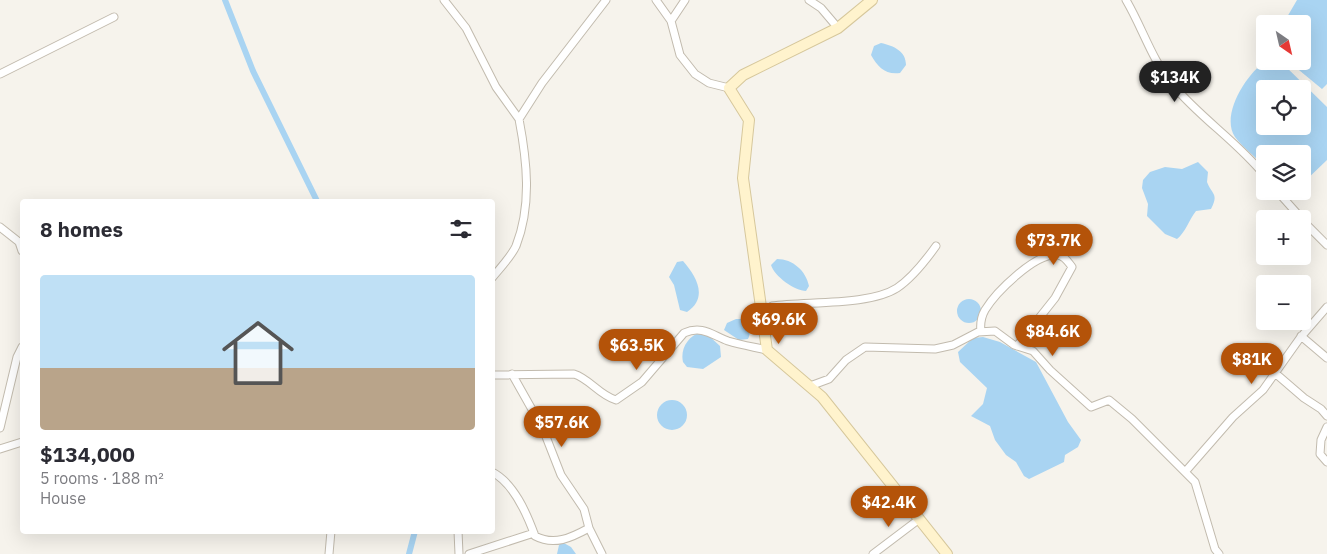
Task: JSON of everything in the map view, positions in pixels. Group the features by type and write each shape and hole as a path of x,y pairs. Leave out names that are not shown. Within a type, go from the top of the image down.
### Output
{"street":[{"path":"444,0 466,28 496,88 519,119 526,154 527,203 515,248 495,274"},
{"path":"596,0 601,7"},
{"path":"519,119 542,83 606,0"},
{"path":"656,0 671,20 680,55 695,74 709,83 729,88 750,120 743,178 767,350"},
{"path":"671,20 685,0"},
{"path":"810,0 821,8 838,28"},
{"path":"729,88 743,75 838,28 872,0"},
{"path":"1126,0 1171,83 1224,135 1248,155 1256,165"},
{"path":"0,74 114,16"},
{"path":"1285,200 1294,210"},
{"path":"0,227 19,242 20,245"},
{"path":"1311,228 1327,245"},
{"path":"762,321 772,306 866,298 896,288 922,264 936,246"},
{"path":"981,332 981,318 994,298 1028,266 1046,256 1060,255 1066,259 1072,268 1066,282 1017,346"},
{"path":"1185,472 1233,417 1263,390 1301,336 1327,307"},
{"path":"495,375 574,374 580,376 606,397 616,400 642,382 684,333 693,329 702,329 728,340 767,350 822,397 918,520 947,554"},
{"path":"810,386 829,378 846,360 865,347 935,348 953,345 981,332 995,331 1017,346 1033,351 1050,370 1091,407 1109,400 1185,472 1195,482 1215,549 1219,554"},
{"path":"1301,336 1327,358"},
{"path":"0,428 20,350"},
{"path":"1275,373 1304,398 1321,408 1327,416"},
{"path":"512,374 543,429 561,475 584,509 589,528 602,554"},
{"path":"1327,426 1320,454 1327,462"},
{"path":"0,449 20,443"},
{"path":"495,474 506,481 535,536 546,542 557,541 589,528"},
{"path":"873,554 918,520"},
{"path":"469,554 534,533"},
{"path":"330,554 331,534"},
{"path":"458,534 459,554"}],"water":[{"path":"1297,0 1327,0 1327,84 1322,89 1299,70 1311,70 1311,15 1288,15"},
{"path":"881,43 895,48 904,56 906,65 900,73 890,73 882,69 871,55 874,46"},
{"path":"1256,70 1289,70 1299,80 1256,80 1256,135 1311,135 1311,91 1327,107 1327,160 1311,175 1311,145 1256,145 1256,158 1235,137 1231,128 1233,106 1251,75"},
{"path":"1198,162 1208,172 1207,182 1215,197 1211,209 1196,211 1177,239 1165,234 1147,216 1148,204 1142,188 1143,180 1150,172 1165,167 1182,169"},
{"path":"777,259 788,261 802,271 809,286 806,291 791,286 776,274 771,265"},
{"path":"683,261 696,280 699,293 694,306 687,312 680,310 674,285 669,277 677,262"},
{"path":"969,299 974,300 980,306 980,316 974,322 969,323 964,322 958,316 957,311 958,306 964,300"},
{"path":"736,319 742,319 748,326 750,333 748,339 739,340 724,330 727,323"},
{"path":"701,332 709,336 720,346 721,357 703,369 687,367 682,357 684,348 692,337"},
{"path":"983,337 1000,342 1036,362 1068,422 1081,440 1078,447 1065,455 1064,462 1029,479 1024,476 1016,462 1006,455 995,440 990,426 971,416 983,404 987,388 960,362 958,352 973,338"},
{"path":"672,400 682,405 687,415 682,425 672,430 662,425 657,415 662,405"},
{"path":"562,542 571,547 576,554 557,554 559,545"}],"waterway":[{"path":"225,0 253,71 316,199"},
{"path":"409,554 414,534"}]}
